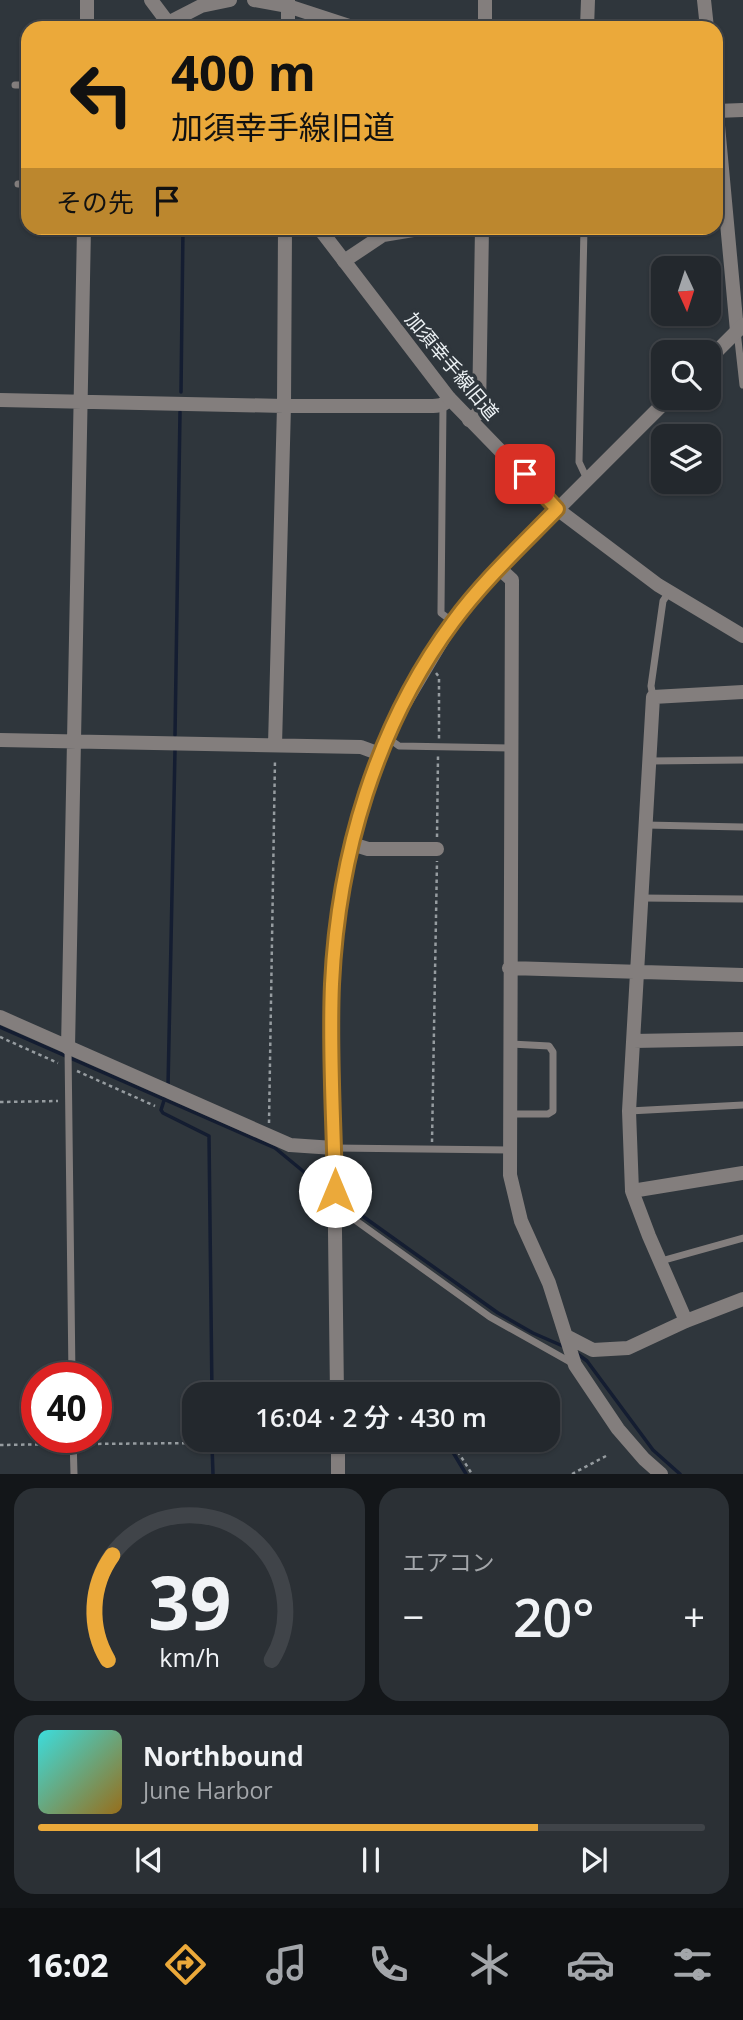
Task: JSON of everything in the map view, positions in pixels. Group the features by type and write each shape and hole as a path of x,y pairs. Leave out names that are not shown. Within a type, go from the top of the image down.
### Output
{"street":[{"path":"87,0 87,21"},
{"path":"151,0 167,21"},
{"path":"177,21 201,6 230,0"},
{"path":"254,0 288,3 336,21"},
{"path":"485,0 485,21"},
{"path":"587,21 588,0"},
{"path":"704,0 706,21"},
{"path":"288,3 288,21"},
{"path":"723,111 743,110"},
{"path":"721,347 740,328 723,174"},
{"path":"68,1048 84,235"},
{"path":"275,745 284,406 285,235"},
{"name":"加須幸手線旧道","path":"324,235 446,401 509,457 557,509 669,592 743,636"},
{"path":"344,261 383,235"},
{"path":"469,420 479,413 482,235"},
{"path":"0,400 284,406 429,406 446,401"},
{"path":"337,1382 332,985 340,898 352,844 380,754 426,664 453,622 499,568 657,410"},
{"path":"499,568 512,580 510,1175 521,1221 549,1283 574,1361 618,1429 661,1474"},
{"path":"686,1321 632,1191 629,1111 653,697 743,692"},
{"path":"0,740 361,747 380,754"},
{"path":"352,844 368,849 437,849"},
{"path":"509,968 636,974 743,975"},
{"path":"0,1017 290,1145 334,1148"},
{"path":"633,1041 743,1039"},
{"path":"632,1191 743,1173"},
{"path":"567,1339 593,1350 628,1349 686,1321 743,1299"},
{"path":"338,1452 338,1474"}],"lane":[{"path":"15,85 21,85"},
{"path":"584,235 579,462 587,479"},
{"path":"740,328 743,386"},
{"path":"446,401 441,613 453,622"},
{"path":"653,697 651,685 663,601 669,592"},
{"path":"388,738 399,746 511,748"},
{"path":"648,761 743,760"},
{"path":"645,825 743,827"},
{"path":"641,898 743,899"},
{"path":"511,1044 549,1046 553,1052 552,1111 548,1114 511,1114"},
{"path":"68,1048 72,1362"},
{"path":"629,1111 743,1105"},
{"path":"334,1148 511,1150"},
{"path":"335,1212 355,1220 489,1317 574,1361"},
{"path":"661,1261 743,1238"},
{"path":"73,1453 74,1474"}],"path":[{"path":"426,664 439,677 432,1150"},
{"path":"269,1136 275,745"},
{"path":"0,1037 47,1058"},
{"path":"89,1077 155,1106"},
{"path":"0,1102 68,1101"},
{"path":"112,1441 182,1441"},
{"path":"0,1446 21,1445"},
{"path":"458,1452 472,1474"},
{"path":"572,1474 606,1456"}],"waterway":[{"path":"181,392 183,235"},
{"path":"175,735 180,412"},
{"path":"168,1087 175,750"},
{"path":"0,1027 275,1148 315,1181"},
{"path":"166,1094 161,1110 163,1113 209,1136 212,1382"},
{"path":"354,1210 498,1313 565,1347"},
{"path":"575,1352 587,1361 653,1450 680,1474"},
{"path":"212,1452 213,1474"},
{"path":"453,1452 466,1474"}],"route":[{"path":"335,1191 332,985 340,898 350,850 380,754 426,664 466,606 557,509 525,474"}]}
